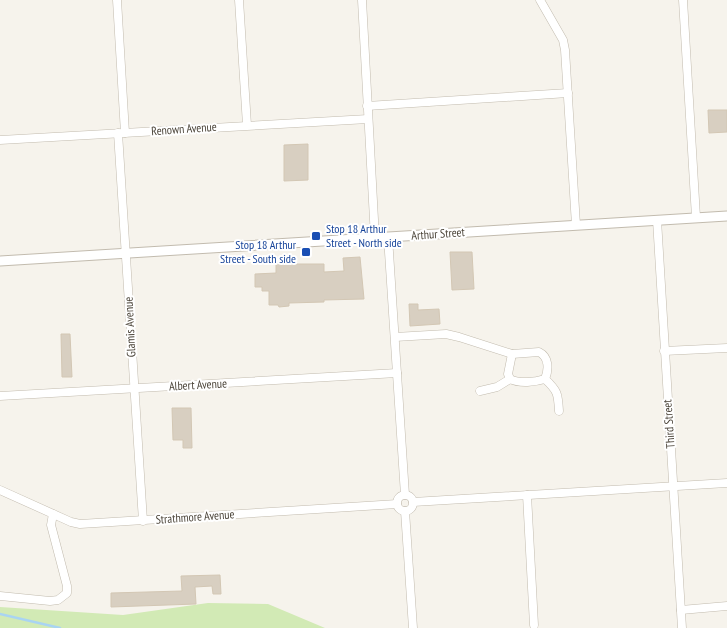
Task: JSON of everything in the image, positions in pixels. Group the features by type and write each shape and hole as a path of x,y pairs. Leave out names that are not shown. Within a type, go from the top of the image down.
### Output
{"street":[{"name":"Glamis Avenue","path":"117,0 127,254 143,520"},
{"path":"239,0 247,125"},
{"path":"362,0 375,238"},
{"path":"540,0 563,40 566,50 576,225"},
{"path":"683,0 696,217"},
{"path":"367,106 568,93"},
{"name":"Renown Avenue","path":"0,140 368,119"},
{"name":"Arthur Street","path":"0,261 727,216"},
{"name":"Third Street","path":"657,220 682,628"},
{"path":"388,237 405,495"},
{"path":"395,336 446,334 512,354 536,351 543,353 546,356 548,367 545,379"},
{"path":"664,351 727,348"},
{"path":"510,379 508,374 512,354"},
{"name":"Albert Avenue","path":"0,396 396,373"},
{"path":"480,391 497,387 510,379 537,381 545,379"},
{"path":"545,379 555,388 558,394 559,411"},
{"path":"413,502 727,483"},
{"name":"Strathmore Avenue","path":"0,490 70,522 80,524 397,504"},
{"path":"527,494 534,624"},
{"path":"405,495 411,497 413,502 411,509 405,511 399,509 397,504 399,497 405,495"},
{"path":"405,511 413,628"},
{"path":"0,596 50,601 58,600 66,593 67,586 51,525 53,514"},
{"path":"681,610 727,606"}],"green space":[{"path":"208,603 268,604 325,628 0,628 0,607 123,615"}],"building":[{"path":"708,110 727,110 727,132 709,133"},
{"path":"308,144 308,180 284,181 284,145"},
{"path":"450,252 472,252 474,289 452,290"},
{"path":"360,257 364,299 289,303 289,306 279,307 278,305 269,305 269,291 262,291 262,287 255,287 255,274 276,273 276,264 324,264 324,272 344,271 343,258"},
{"path":"409,304 418,304 418,310 439,309 440,324 410,326"},
{"path":"61,334 70,334 72,377 62,377"},
{"path":"172,408 191,408 192,448 183,448 183,440 173,440"},
{"path":"220,575 221,594 213,594 212,586 195,587 196,604 111,607 111,593 182,591 181,576"}],"waterway":[{"path":"0,614 60,628"}],"place":[{"name":"Stop 18 Arthur Street - North side","path":"316,236"},
{"name":"Stop 18 Arthur Street - South side","path":"306,252"}]}
